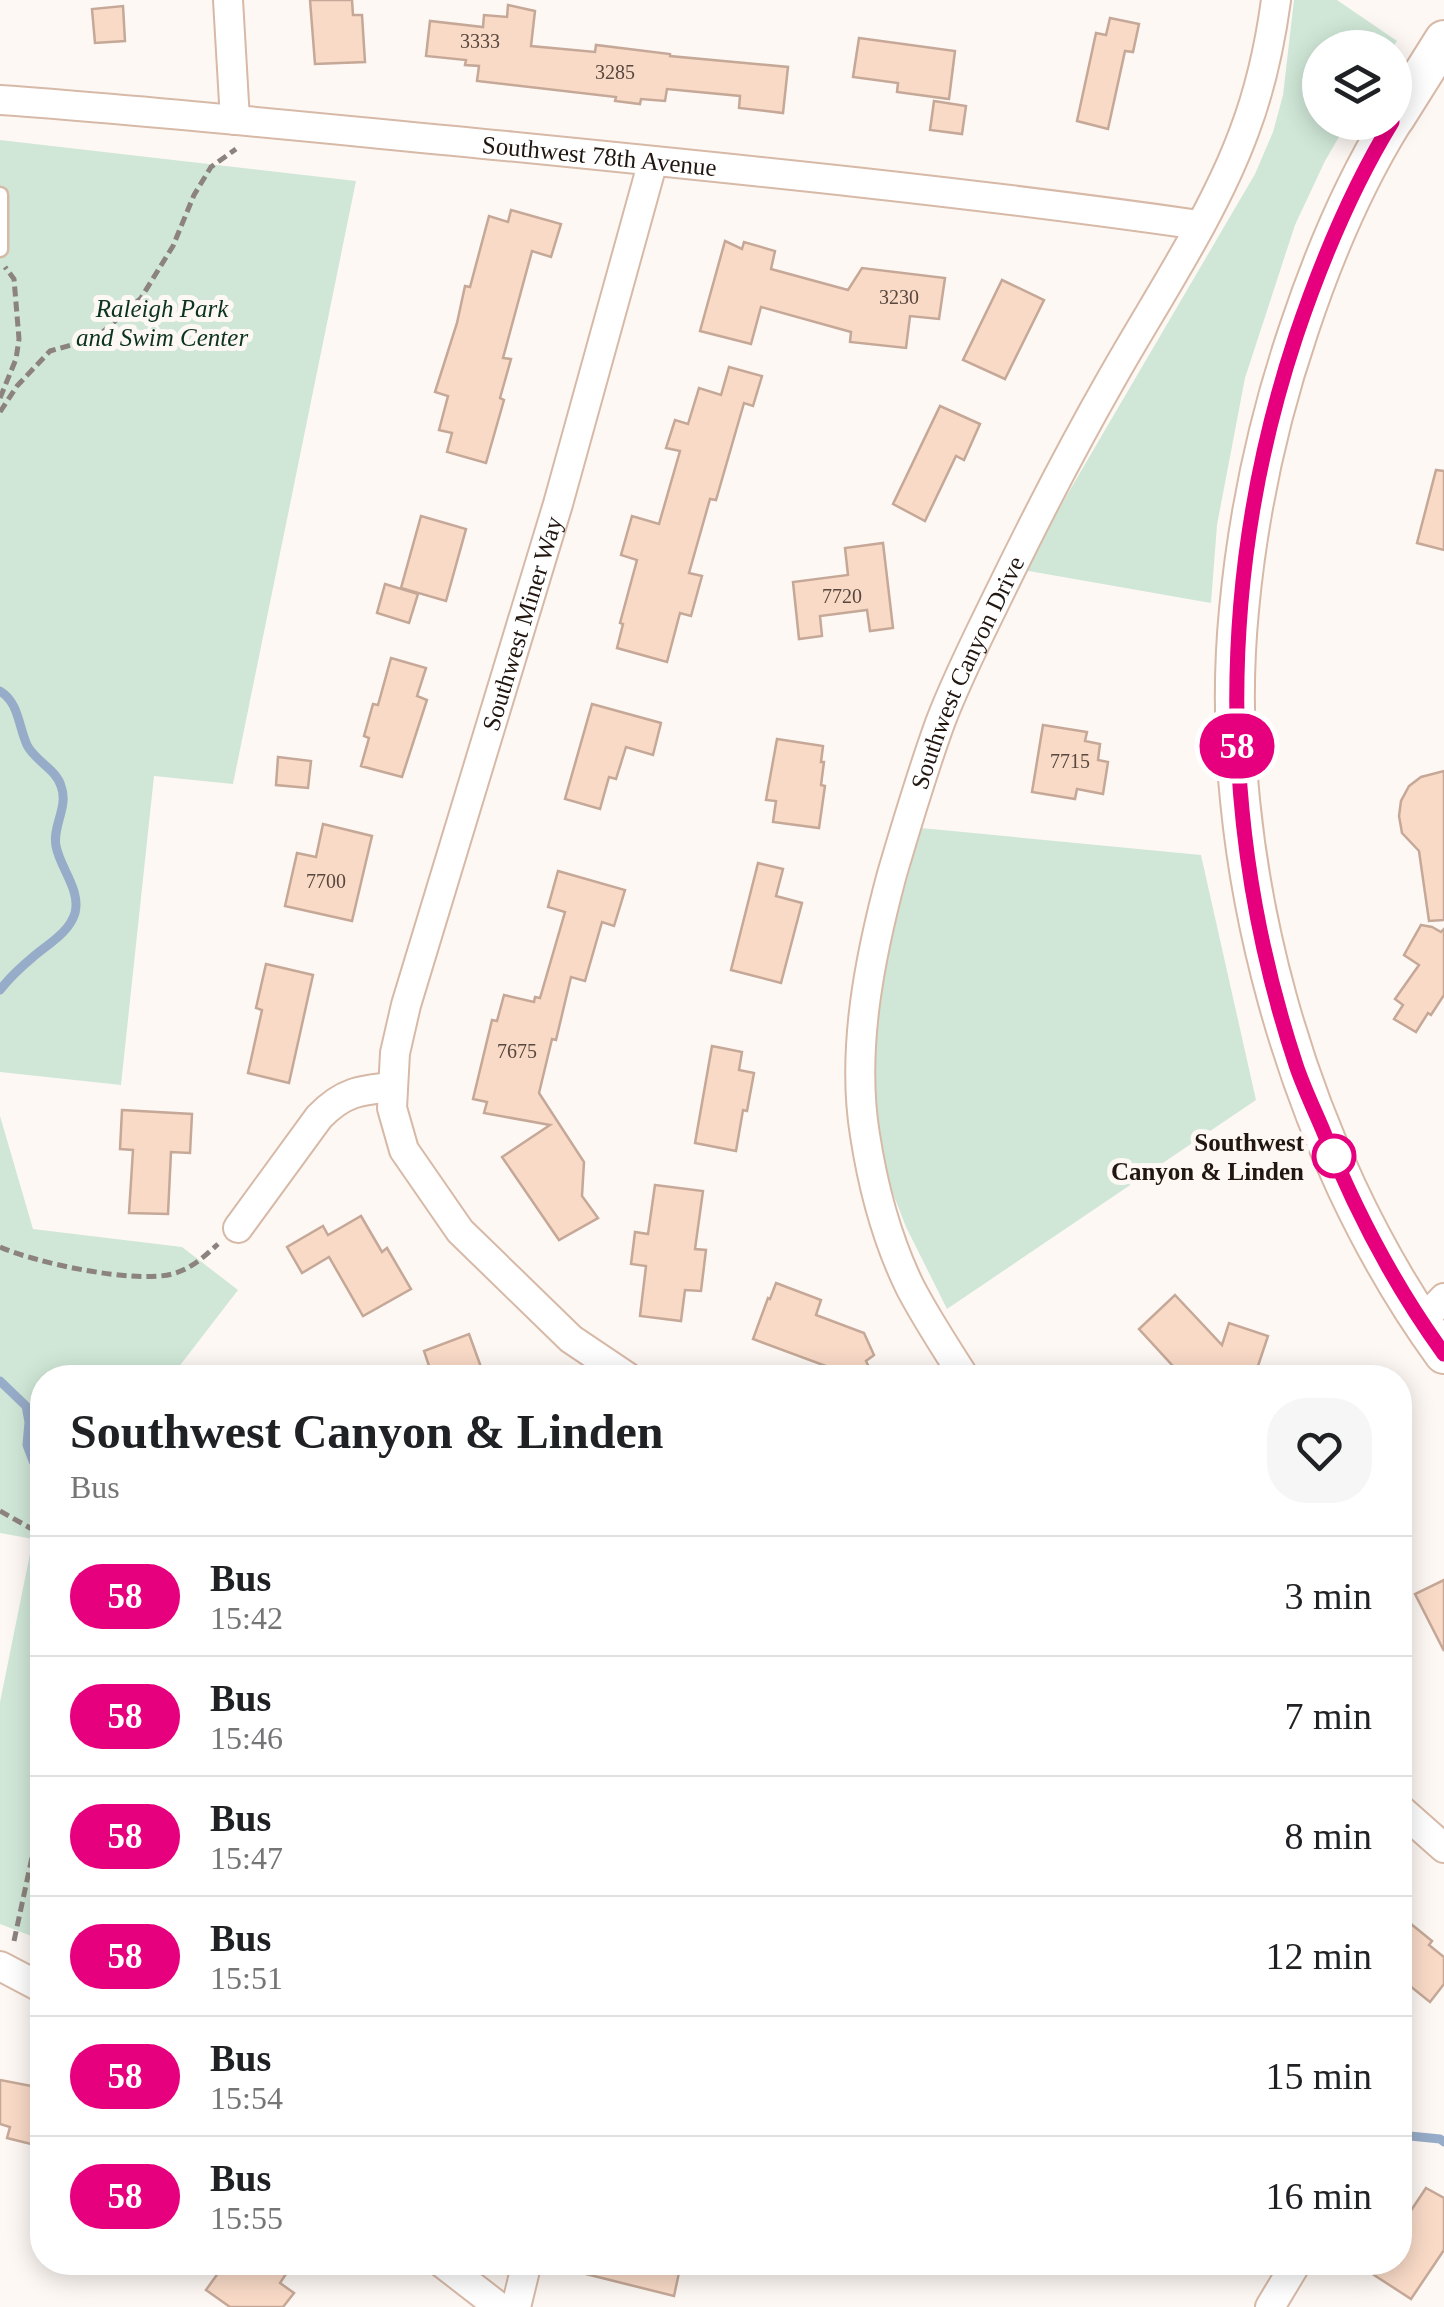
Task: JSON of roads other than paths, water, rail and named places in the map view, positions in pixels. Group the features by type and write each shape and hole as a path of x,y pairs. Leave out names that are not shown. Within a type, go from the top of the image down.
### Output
{"main road":[{"path":"1412,91 1444,40"},
{"path":"1381,140 1342,217 1312,291 1274,412 1249,526 1238,612 1235,699 1239,792 1251,886 1296,1066 1365,1226 1432,1310 1444,1354"}],"street":[{"path":"228,0 246,121"},
{"name":"Southwest Canyon Drive","path":"956,1365 898,1261 878,1198 864,1132 860,1066 868,974 882,913 913,802 941,720 973,646 1045,501 1217,194 1245,131 1263,68 1276,0"},
{"name":"Southwest 78th Avenue","path":"0,100 875,184 1200,225"},
{"name":"Southwest Miner Way","path":"610,1365 571,1339 460,1231 404,1150 392,1108 395,1053 402,1019 558,504 653,161"},
{"path":"238,1228 331,1104 351,1093 393,1086"},
{"path":"1412,1820 1444,1848"},
{"path":"4,1968 30,1982"},
{"path":"458,2275 499,2307"},
{"path":"516,2307 524,2275"},
{"path":"1270,2307 1289,2275"}],"lane":[{"path":"0,196 0,249"}],"waterway":[{"path":"0,691 15,708 31,751 61,786 63,801 56,846 76,904 72,920 63,932 0,990"},
{"path":"0,1381 26,1406 30,1453"},
{"path":"1412,2136 1444,2142"}],"place":[{"name":"Southwest Canyon & Linden","path":"1334,1156"}],"park label":[{"name":"Raleigh Park and Swim Center","path":"162,322"}]}
